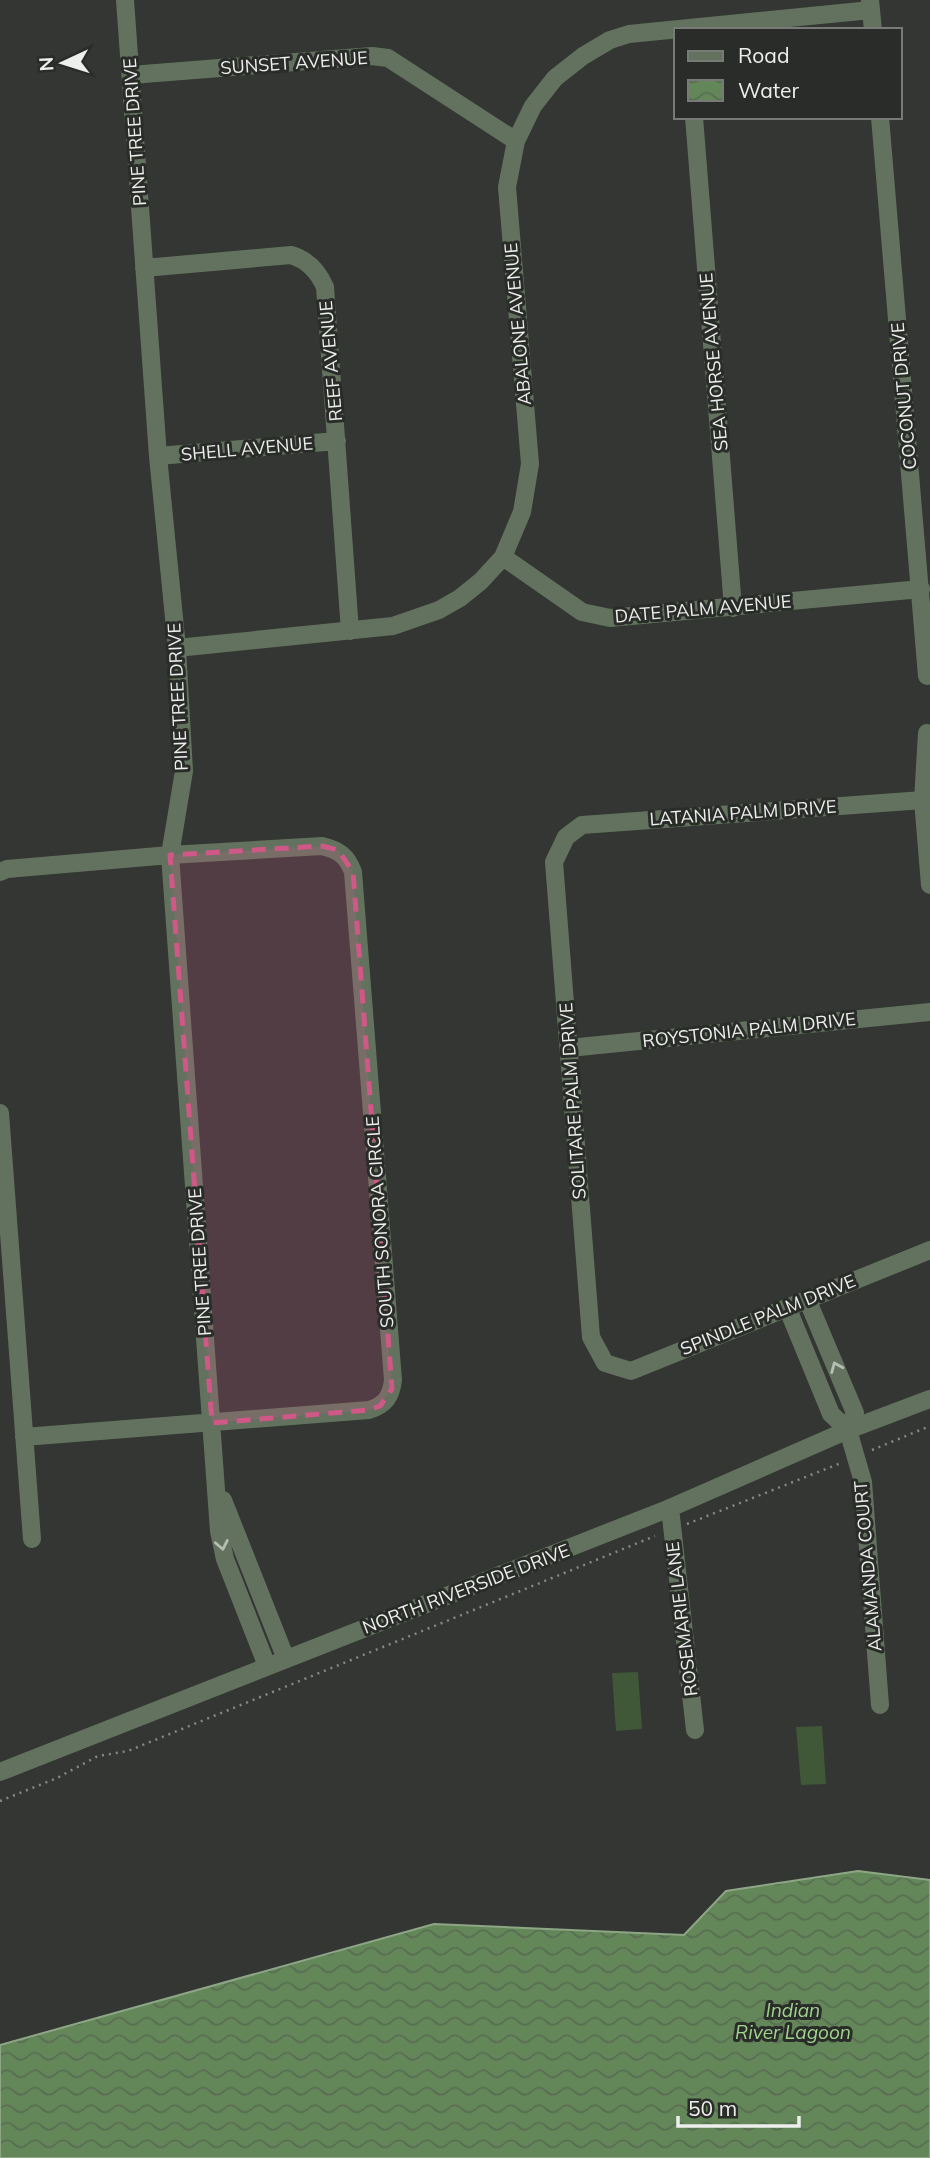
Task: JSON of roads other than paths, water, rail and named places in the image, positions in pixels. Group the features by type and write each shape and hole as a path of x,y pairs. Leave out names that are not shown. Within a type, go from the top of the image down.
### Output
{"street":[{"name":"PINE TREE DRIVE","path":"125,0 158,456 177,648 184,771 170,855 219,1531 225,1559 267,1666"},
{"name":"ABALONE AVENUE","path":"695,28 870,5"},
{"path":"870,5 873,28"},
{"name":"ABALONE AVENUE","path":"177,648 393,626 439,610 460,598 481,581 503,557 522,512 530,464 507,187 516,141 533,106 545,90 555,78 583,56 610,40 629,34 674,30"},
{"name":"SUNSET AVENUE","path":"131,75 372,56 387,58 516,141"},
{"name":"SEA HORSE AVENUE","path":"694,119 733,608"},
{"name":"COCONUT DRIVE","path":"880,119 927,676"},
{"name":"REEF AVENUE","path":"144,268 291,255 309,264 319,274 325,287 349,631"},
{"name":"SHELL AVENUE","path":"158,456 337,441"},
{"name":"DATE PALM AVENUE","path":"503,557 582,612 610,618 921,589"},
{"path":"926,733 923,800 930,885"},
{"name":"LATANIA PALM DRIVE","path":"566,837 582,825 923,800"},
{"name":"SOLITARE PALM DRIVE","path":"566,837 554,862 591,1337 605,1363"},
{"name":"SOUTH SONORA CIRCLE","path":"24,1437 369,1410 388,1399 393,1380 353,872 349,861 338,850 322,846 170,855"},
{"path":"0,872 7,869 170,855"},
{"name":"ROYSTONIA PALM DRIVE","path":"569,1048 930,1012"},
{"path":"0,1113 32,1539"},
{"name":"SPINDLE PALM DRIVE","path":"605,1363 631,1371 930,1250"},
{"path":"787,1307 831,1414 848,1430 855,1413 807,1299"},
{"name":"NORTH RIVERSIDE DRIVE","path":"0,1772 670,1508 848,1430 930,1399"},
{"name":"ALAMANDA COURT","path":"848,1430 863,1482 880,1705"},
{"name":"PINE TREE DRIVE","path":"215,1477 286,1659"},
{"name":"ROSEMARIE LANE","path":"670,1508 695,1731"}],"water":[{"name":"Indian River Lagoon","path":"858,1871 930,1880 930,2158 0,2158 0,2045 434,1924 684,1935 726,1891"}]}
